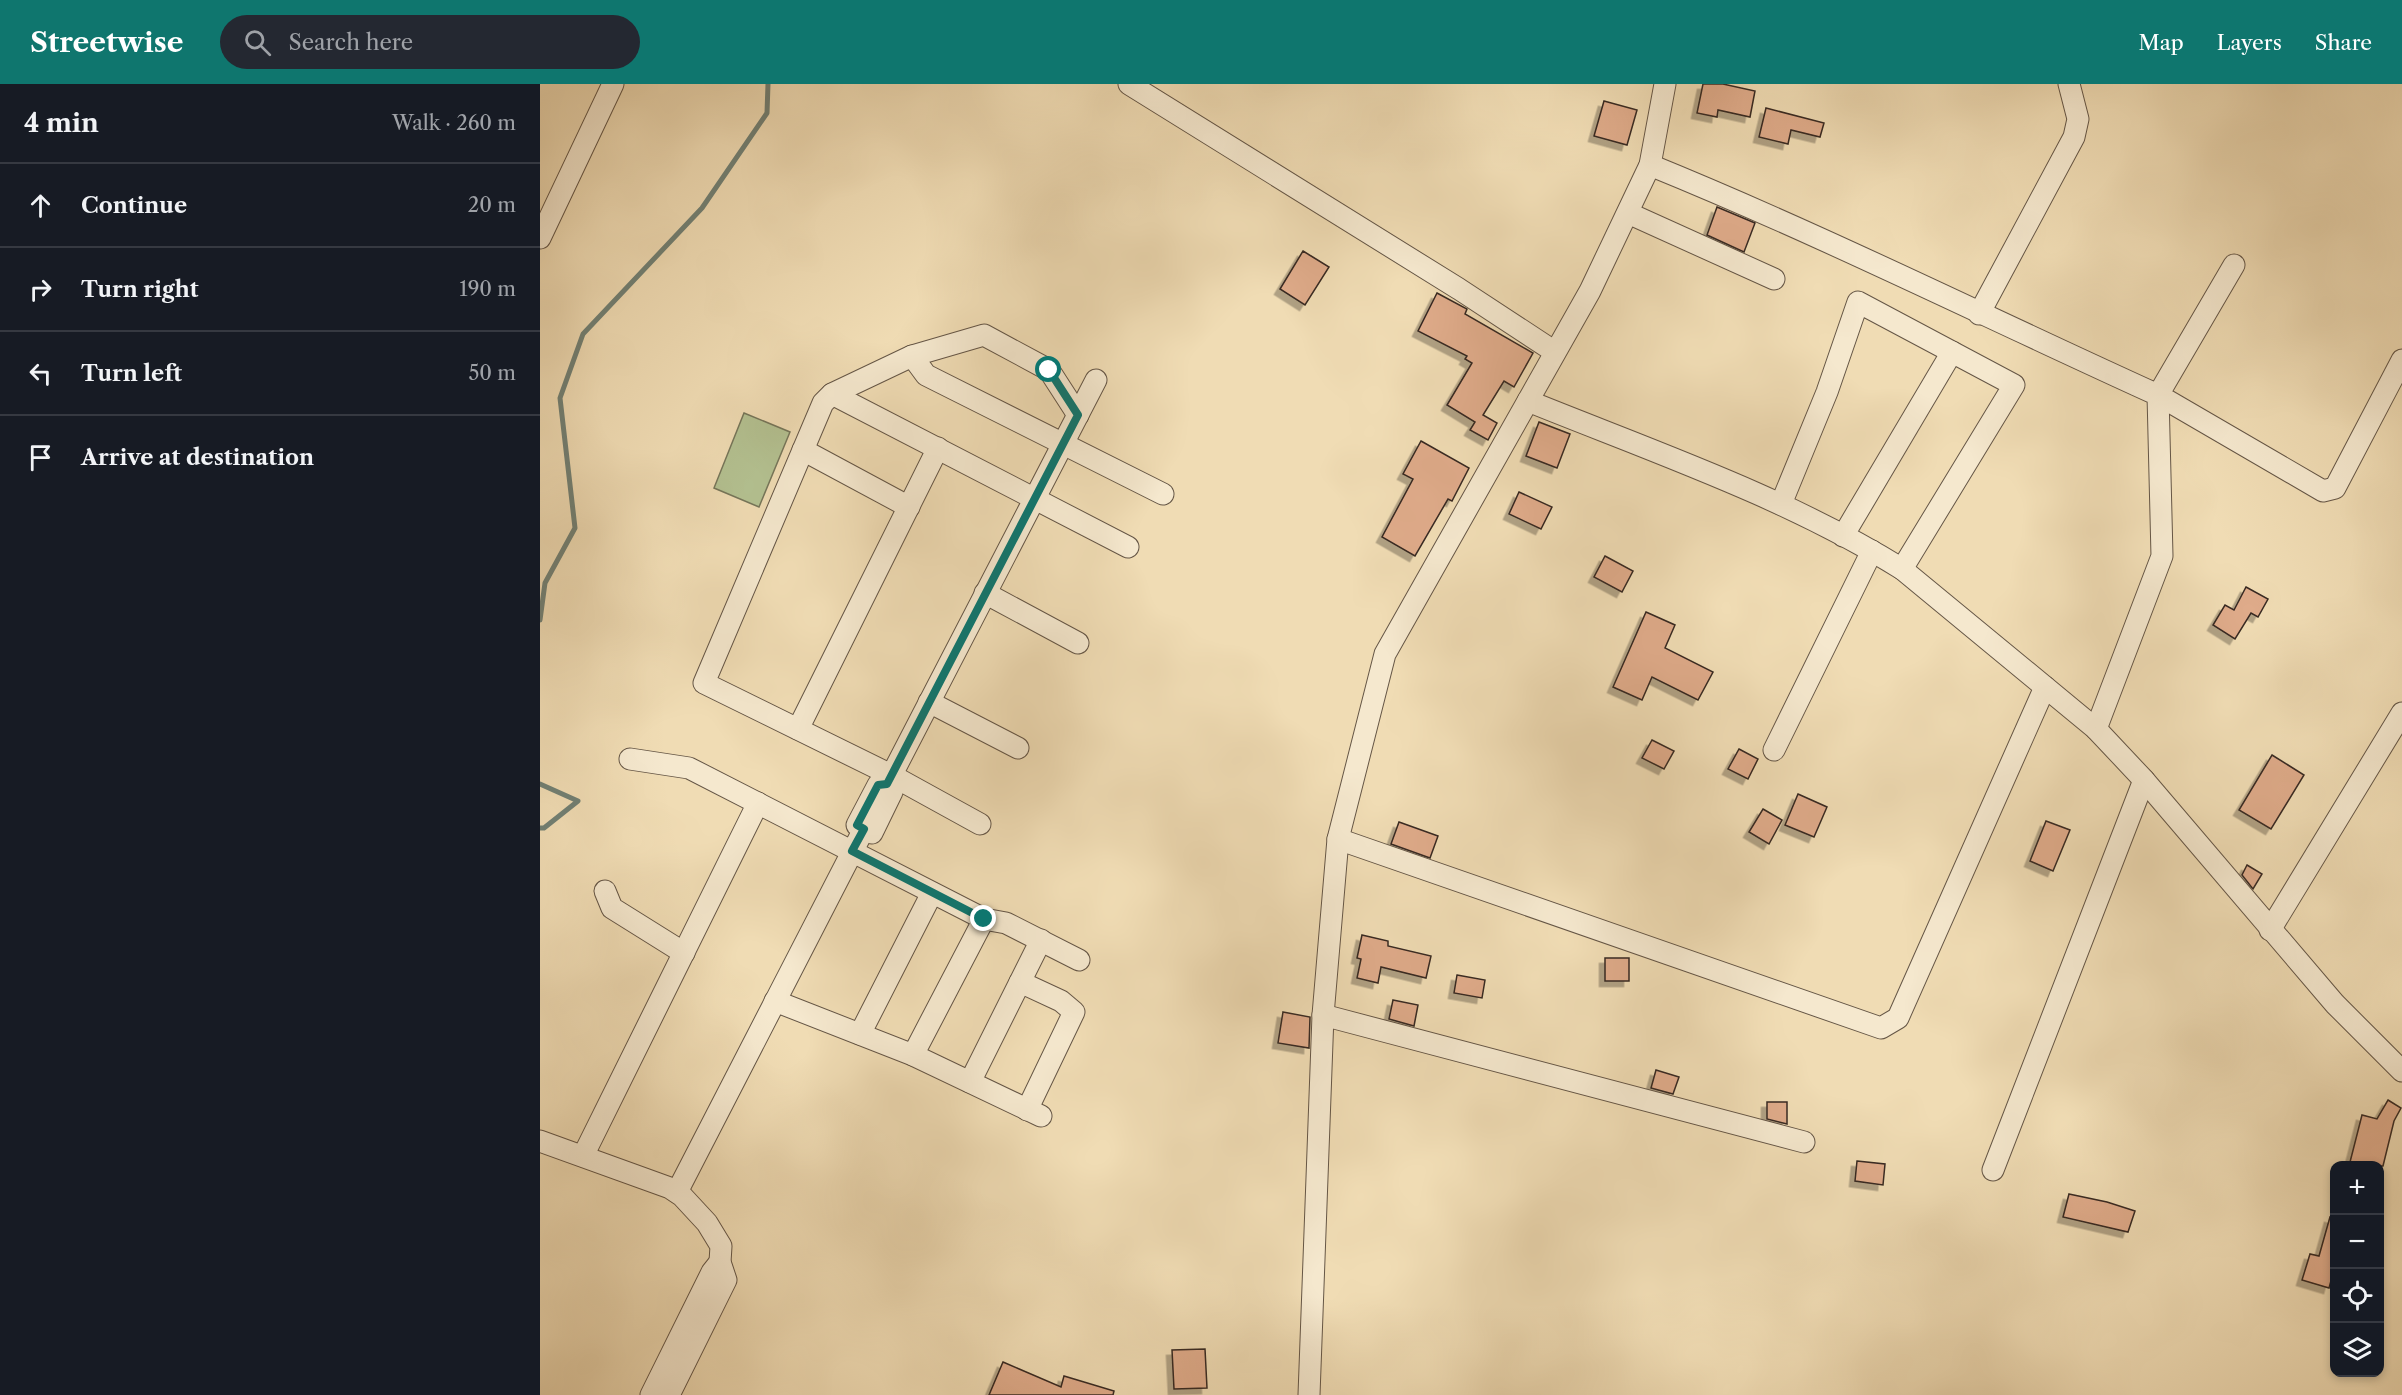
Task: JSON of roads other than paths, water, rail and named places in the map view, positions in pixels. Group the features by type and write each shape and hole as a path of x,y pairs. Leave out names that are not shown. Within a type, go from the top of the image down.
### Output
{"street":[{"path":"540,238 613,84"},
{"path":"1129,84 1459,289 1555,352"},
{"path":"1309,1395 1323,1015 1338,839 1385,654 1590,291 1650,165 1665,84"},
{"path":"1980,314 2074,137 2078,119 2069,84"},
{"path":"1650,165 1761,210 2158,395 2323,491 2335,489 2402,360"},
{"path":"1628,213 1773,279"},
{"path":"2096,729 2162,556 2158,395 2234,265"},
{"path":"1781,504 1827,392 1858,302 2014,385 1902,569"},
{"path":"980,824 889,780 798,729 704,683 823,403 832,394 912,356 984,335 1049,370 1078,415"},
{"path":"1843,536 1952,352"},
{"path":"912,356 926,375 1163,494"},
{"path":"677,1192 852,851 864,829 872,833 892,792 889,780 1096,380"},
{"path":"832,394 1128,547"},
{"path":"1528,401 1781,504 1902,569 2096,729 2144,780 2335,1004 2402,1071"},
{"path":"798,729 938,448"},
{"path":"803,450 909,507"},
{"path":"1774,750 1872,551"},
{"path":"985,594 1078,643"},
{"path":"1338,839 1881,1028 1898,1018 2045,687"},
{"path":"929,702 1018,748"},
{"path":"2270,930 2402,713"},
{"path":"630,759 689,768 984,919 1006,923 1079,960"},
{"path":"1993,1170 2144,780"},
{"path":"583,1156 758,803"},
{"path":"605,891 612,908 684,953"},
{"path":"860,1034 932,893"},
{"path":"913,1055 984,919"},
{"path":"970,1082 1041,940"},
{"path":"775,1001 913,1055 1034,1113 1074,1012 1061,1001 1020,982"},
{"path":"1323,1015 1804,1142"},
{"path":"540,1140 677,1192 707,1223 721,1246 720,1262 726,1280 669,1395"},
{"path":"651,1395 712,1272 720,1262"}],"waterway":[{"path":"540,620 545,583 575,528 560,398 583,334 702,208 767,113 768,84"},
{"path":"540,784 578,801 544,828 540,828"}]}
